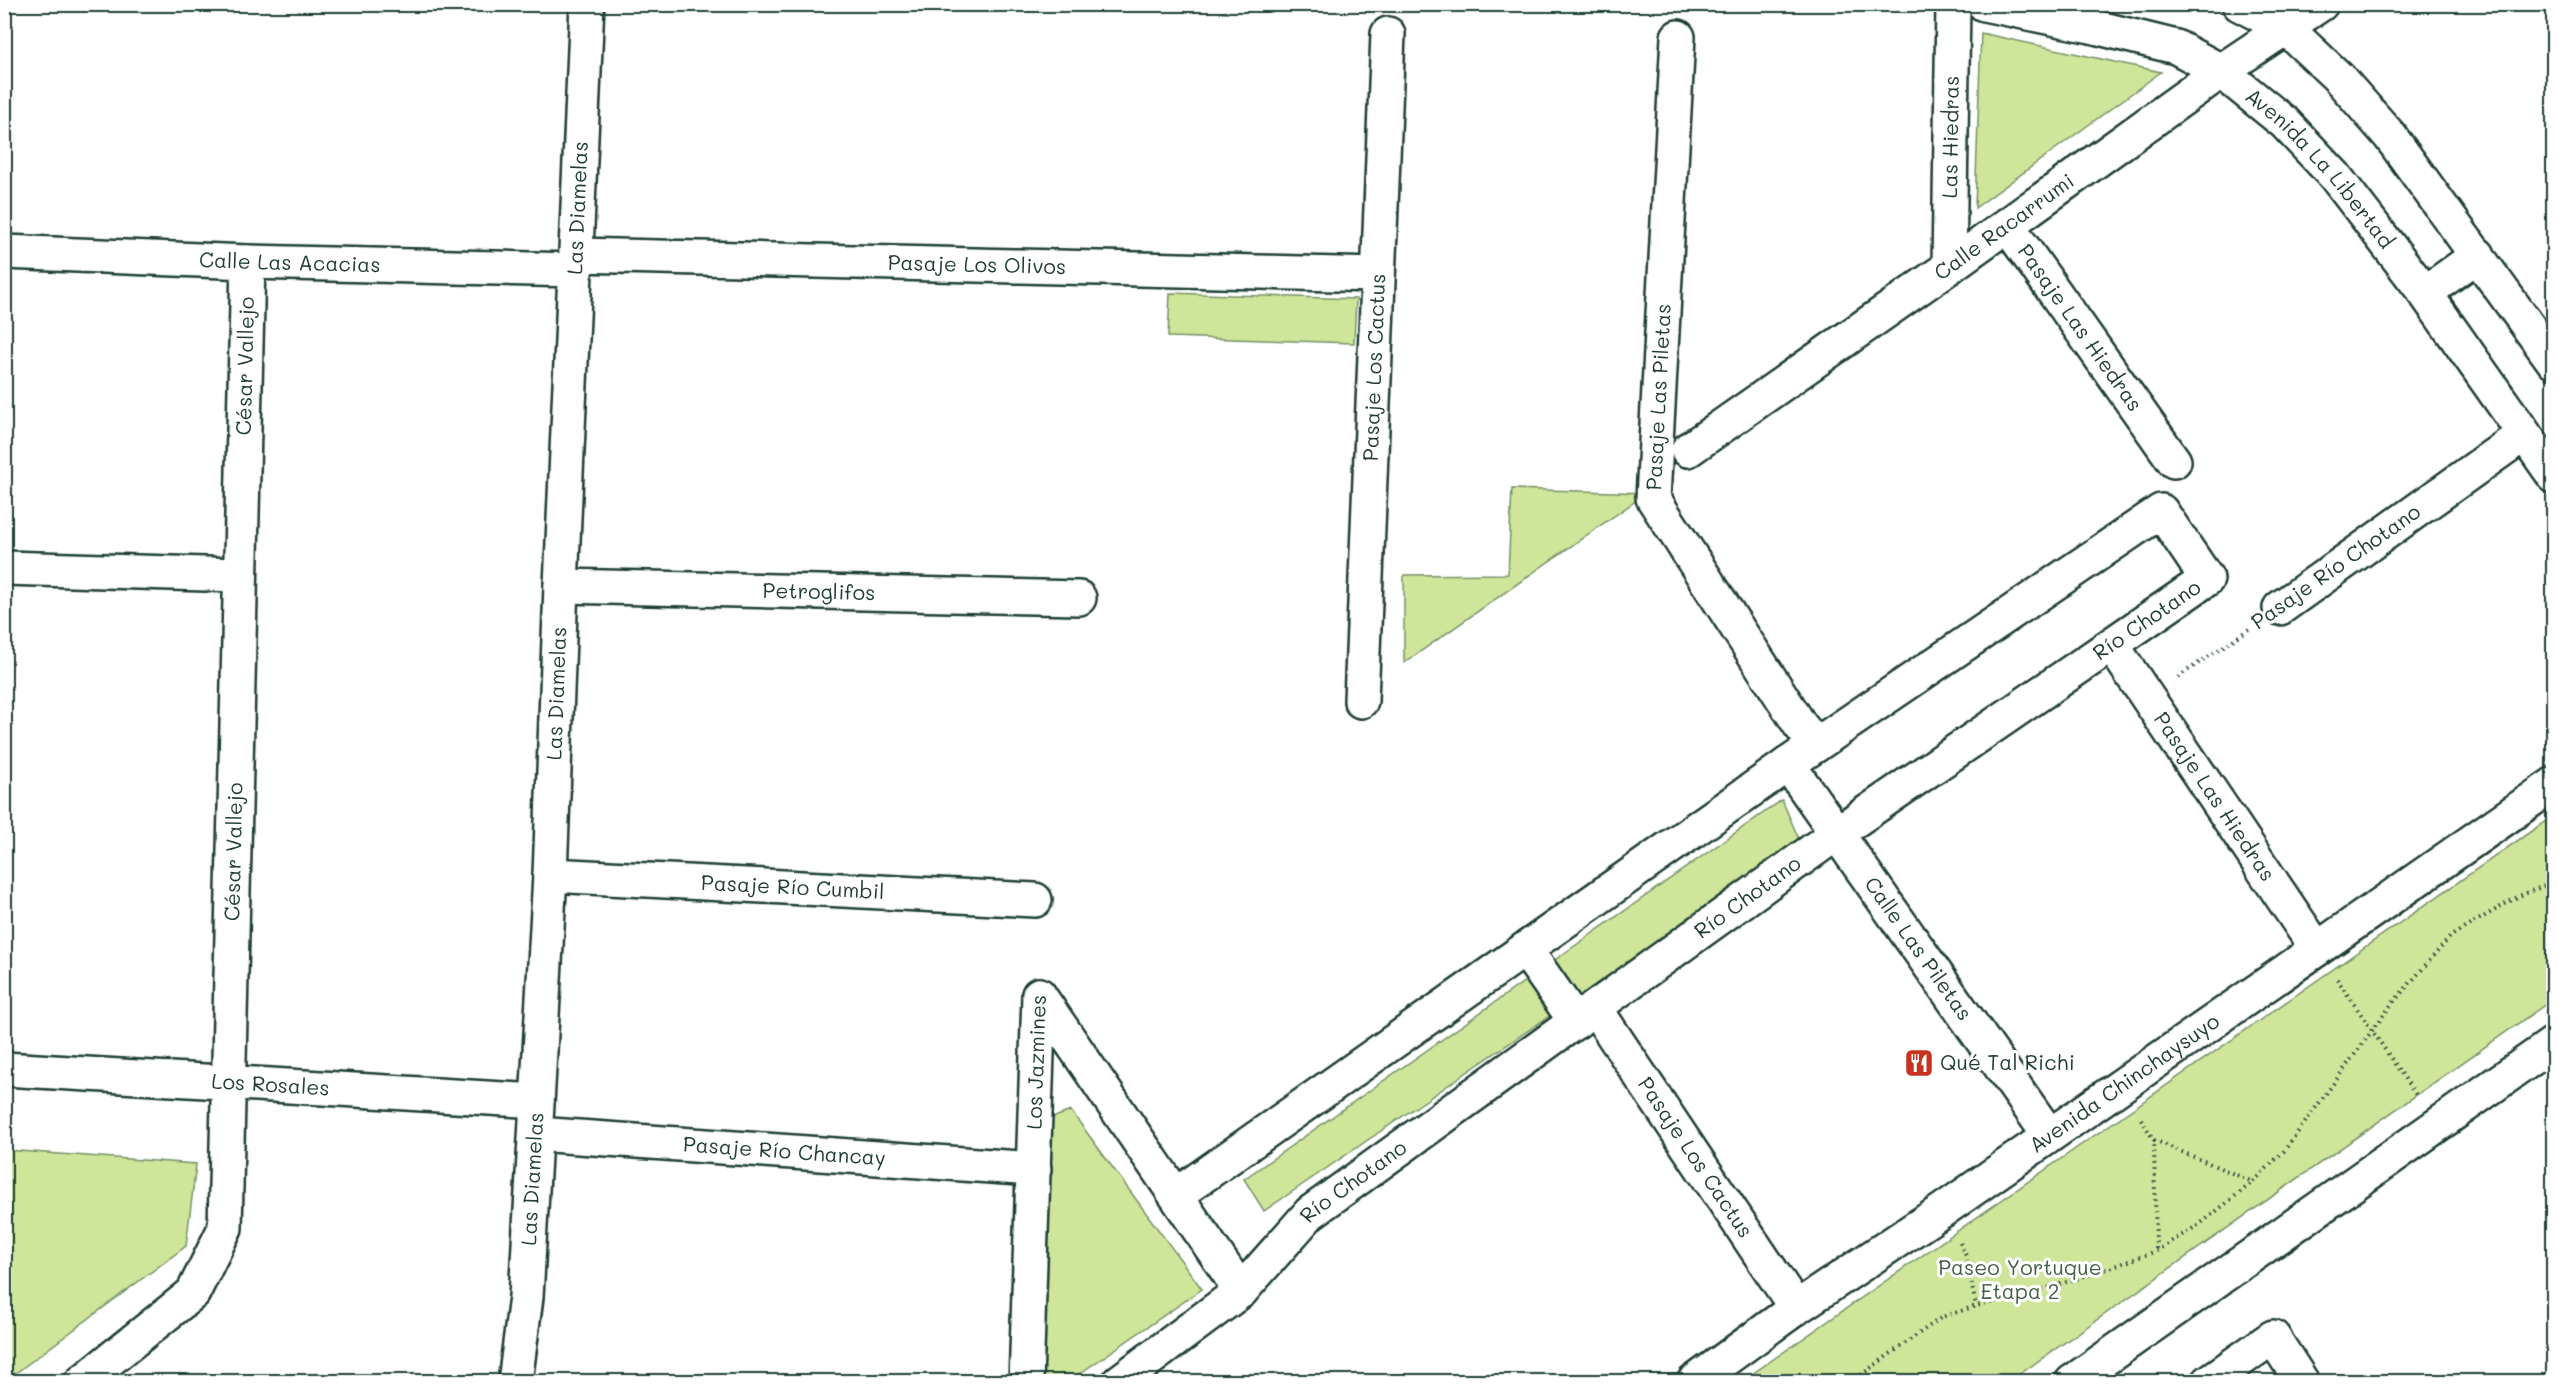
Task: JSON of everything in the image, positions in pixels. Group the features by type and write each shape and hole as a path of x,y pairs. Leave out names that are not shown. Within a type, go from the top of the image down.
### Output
{"street":[{"name":"Las Diamelas","path":"515,1382 526,1297 550,875 587,4"},
{"name":"Las Hiedras","path":"1949,267 1953,4"},
{"name":"Avenida La Libertad","path":"1984,4 2091,26 2176,48 2221,71 2285,123 2335,176 2425,293 2553,476"},
{"path":"2239,4 2287,29 2339,78 2390,136 2478,255 2553,363"},
{"name":"Calle Racarrumi","path":"1688,450 1949,267 2221,71 2287,29 2321,4"},
{"name":"Pasaje Los Cactus","path":"1361,701 1388,34"},
{"name":"Pasaje Las Piletas","path":"1678,37 1653,498 1800,725 1816,745"},
{"name":"Pasaje Las Hiedras","path":"2007,225 2174,461"},
{"name":"Calle Las Acacias","path":"4,252 248,262 577,263"},
{"path":"2425,293 2478,255"},
{"name":"César Vallejo","path":"82,1382 193,1293 225,1228 248,262"},
{"name":"Pasaje Los Olivos","path":"577,263 1378,275"},
{"name":"Pasaje Río Chotano","path":"2280,608 2524,434"},
{"name":"Río Chotano","path":"1119,1382 1241,1291 1310,1213 1837,833 2207,579 2161,511 1788,764 1176,1195"},
{"path":"4,568 239,575"},
{"name":"Petroglifos","path":"561,586 1079,598"},
{"name":"Pasaje Las Hiedras","path":"2112,645 2317,949"},
{"name":"Calle Las Piletas","path":"1788,764 2049,1135"},
{"name":"Avenida Chinchaysuyo","path":"1694,1382 1796,1308 1942,1210 2553,784"},
{"name":"Pasaje Río Cumbil","path":"550,875 1035,900"},
{"name":"Pasaje Los Cactus","path":"1525,949 1585,1015 1796,1308"},
{"name":"Los Jazmines","path":"1026,1382 1040,995 1241,1291"},
{"path":"2072,1382 2553,1043"},
{"name":"Los Rosales","path":"4,1069 537,1101"},
{"name":"Pasaje Río Chancay","path":"536,1134 1034,1169"},
{"path":"2210,1382 2273,1337 2302,1382"}],"path":[{"name":"Pasaje Río Chotano","path":"2148,698 2280,608"},
{"path":"1851,1382 1942,1317 2099,1272 2156,1251 2200,1224 2253,1182 2284,1151 2391,1005 2451,936 2519,896 2553,882"},
{"path":"2317,949 2436,1125"},
{"path":"2120,1086 2154,1140 2156,1251"},
{"path":"2154,1140 2253,1182"},
{"path":"1942,1210 1966,1256 1976,1306"}],"green space":[{"path":"1981,33 2161,72 1975,208"},
{"path":"1170,293 1356,299 1354,343 1168,337"},
{"path":"1512,489 1647,493 1404,663 1404,575 1508,574"},
{"path":"1782,800 1801,844 1264,1211 1244,1179"},
{"name":"Paseo Yortuque Etapa 2","path":"2553,816 2553,999 2010,1381 1742,1381"},
{"path":"1071,1111 1202,1289 1069,1381 1047,1381 1039,1378 1049,1119"},
{"path":"5,1150 196,1164 186,1246 5,1381"}],"place":[{"name":"Qué Tal Richi","path":"1919,1063"}]}
